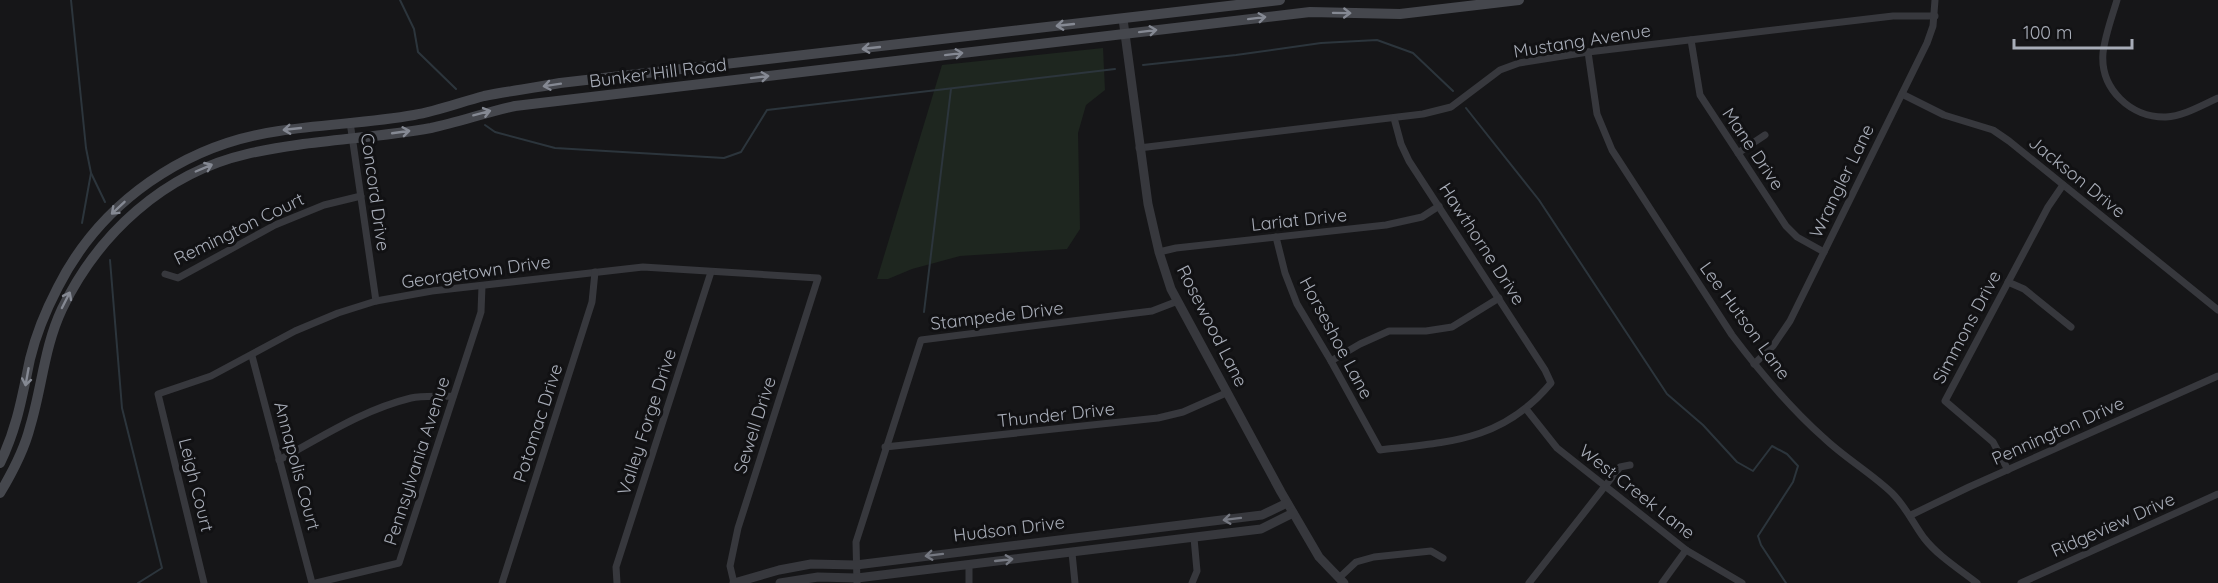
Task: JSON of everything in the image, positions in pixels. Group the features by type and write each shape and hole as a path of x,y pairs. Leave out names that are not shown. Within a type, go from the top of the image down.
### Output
{"main road":[{"name":"Bunker Hill Road","path":"0,463 12,436 23,400 30,358 42,323 62,280 91,236 123,202 164,172 220,144 277,131 414,116 482,97 560,83 1280,0"},
{"name":"Bunker Hill Road","path":"0,493 25,442 35,412 44,363 54,328 80,276 106,241 131,215 172,184 201,169 245,154 432,128 515,106 1310,12 1400,14 1519,0"},
{"path":"42,323 54,328"},
{"path":"12,436 25,442"}],"street":[{"name":"Wrangler Lane","path":"1754,364 1784,332 1824,252 1927,43 1935,16 1935,0"},
{"path":"2117,0 2103,55 2104,70 2116,94 2127,105 2139,112 2167,117 2218,98"},
{"name":"Mustang Avenue","path":"1139,148 1394,118 1451,107 1500,70 1519,63 1588,52 1893,16 1935,16"},
{"name":"Rosewood Lane","path":"1123,19 1139,148 1159,252 1171,289 1287,503 1319,556 1342,580"},
{"name":"Mane Drive","path":"1691,40 1700,95 1786,226 1797,237 1824,252"},
{"name":"Lee Hutson Lane","path":"1588,52 1597,114 1612,150 1732,335 1781,396 1825,440 1890,491 1911,515 1919,530 1933,547 1977,583"},
{"name":"Jackson Drive","path":"1902,94 1944,115 1993,130 2218,310"},
{"name":"Hawthorne Drive","path":"1394,118 1401,144 1409,161 1499,298 1551,383 1526,409"},
{"name":"Concord Drive","path":"350,122 376,301"},
{"path":"1738,153 1766,135"},
{"name":"Simmons Drive","path":"2008,470 1993,442 1945,401 2048,207 2063,185"},
{"name":"Remington Court","path":"165,274 178,278 275,225 324,205 361,196"},
{"name":"Lariat Drive","path":"1159,252 1176,248 1386,225 1422,217 1439,206"},
{"name":"Horseshoe Lane","path":"1276,237 1285,273 1297,304 1380,450 1459,441 1496,428 1526,409"},
{"name":"Georgetown Drive","path":"158,394 211,376 327,317 376,301 432,291 644,267 818,278"},
{"name":"Potomac Drive","path":"502,583 592,302 596,272"},
{"name":"Valley Forge Drive","path":"617,583 616,567 711,272"},
{"name":"Sewell Drive","path":"734,583 730,566 738,528 818,278"},
{"path":"2008,282 2024,290 2071,327"},
{"name":"Pennsylvania Avenue","path":"316,583 399,563 481,312 482,286"},
{"path":"1331,361 1389,331 1426,332 1452,327 1499,298"},
{"name":"Stampede Drive","path":"857,580 856,542 921,340 1143,313 1178,301"},
{"name":"Annapolis Court","path":"252,356 312,583"},
{"name":"Pennington Drive","path":"1911,515 2218,376"},
{"name":"Thunder Drive","path":"885,447 1158,418 1183,412 1226,393"},
{"name":"Leigh Court","path":"158,394 204,583"},
{"path":"279,460 335,427 378,408 413,398 453,396"},
{"name":"West Creek Lane","path":"1526,409 1557,448 1686,550 1743,583"},
{"path":"1529,583 1620,467 1630,465"},
{"name":"Ridgeview Drive","path":"2020,583 2218,494"},
{"name":"Hudson Drive","path":"734,583 779,570 811,564 856,565 1262,515 1287,503"},
{"name":"Hudson Drive","path":"780,583 818,577 857,580 969,564 1262,530 1293,513"},
{"path":"1192,583 1197,572 1194,538"},
{"path":"1662,583 1686,550"},
{"path":"1342,580 1356,562 1374,557 1431,551 1443,558"},
{"path":"1072,553 1075,583"},
{"path":"969,564 969,583"}],"shaded area":[{"path":"1103,48 1105,90 1086,105 1078,133 1080,229 1067,249 960,256 912,269 888,279 877,279 942,65"}],"waterway":[{"path":"71,0 86,148 91,173 105,202"},
{"path":"400,0 414,29 418,52 456,89"},
{"path":"1143,65 1321,43 1377,40 1413,53 1453,91"},
{"path":"485,125 495,132 555,148 724,158 741,152 767,110 1115,69"},
{"path":"924,312 951,89"},
{"path":"1466,108 1539,200 1667,394 1703,425 1737,462 1753,471 1772,446 1787,454 1798,466 1793,482 1758,536 1761,545 1786,583"},
{"path":"82,223 91,173"},
{"path":"110,260 122,408 162,568 138,583"}]}
